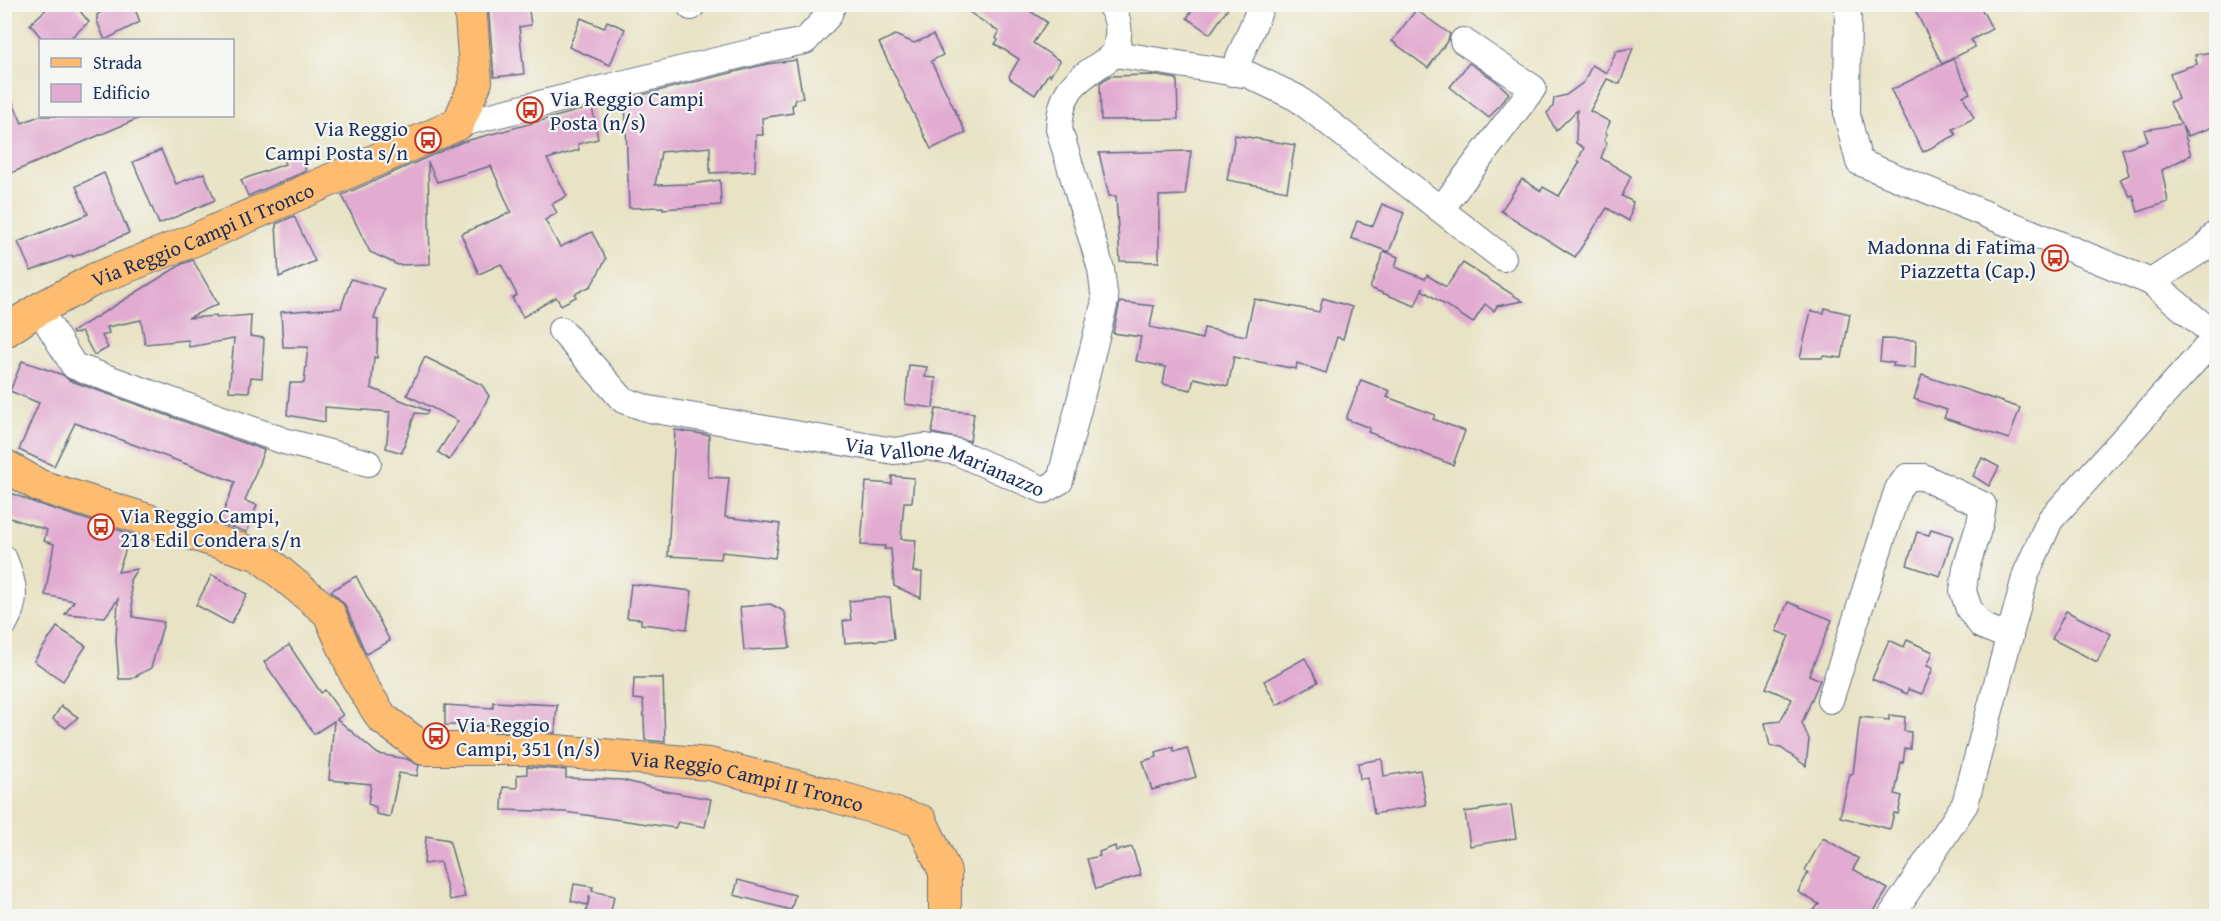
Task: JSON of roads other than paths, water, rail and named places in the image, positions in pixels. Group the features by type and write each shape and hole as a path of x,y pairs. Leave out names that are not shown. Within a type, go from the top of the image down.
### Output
{"main road":[{"path":"458,124 476,82 470,4"},
{"name":"Via Reggio Campi II Tronco","path":"4,332 39,309 95,279 194,240 458,124"},
{"name":"Via Reggio Campi II Tronco","path":"4,465 40,486 259,555 329,613 357,678 382,718 424,749 532,749 710,764 921,821 945,872 945,916"}],"street":[{"path":"458,124 754,51 805,41 828,16 833,4"},
{"path":"1109,4 1115,12 1120,32 1115,54 1249,75 1297,98 1503,258"},
{"path":"1233,73 1262,4"},
{"path":"1848,4 1847,115 1859,162 2151,282 2217,337 2050,520 2026,574 1965,804 1891,916"},
{"path":"1441,209 1533,88 1463,41"},
{"name":"Via Vallone Marianazzo","path":"561,330 623,400 649,409 894,451 926,447 957,452 1044,490 1060,481 1105,302 1101,269 1059,129 1060,108 1070,87 1115,54"},
{"path":"2151,282 2207,246 2217,234"},
{"path":"39,309 74,366 284,441 368,464"},
{"path":"1830,700 1898,489 1907,477 1923,477 1983,505 1966,568 1963,591 1969,609 1982,626 2010,637"},
{"path":"4,560 12,578 14,599 12,612 4,624"}],"place":[{"name":"Via Reggio Campi Posta (n/s)","path":"530,110"},
{"name":"Via Reggio Campi Posta s/n","path":"428,140"},
{"name":"Madonna di Fatima Piazzetta (Cap.)","path":"2055,258"},
{"name":"Via Reggio Campi, 218 Edil Condera s/n","path":"101,527"},
{"name":"Via Reggio Campi, 351 (n/s)","path":"436,736"}]}
